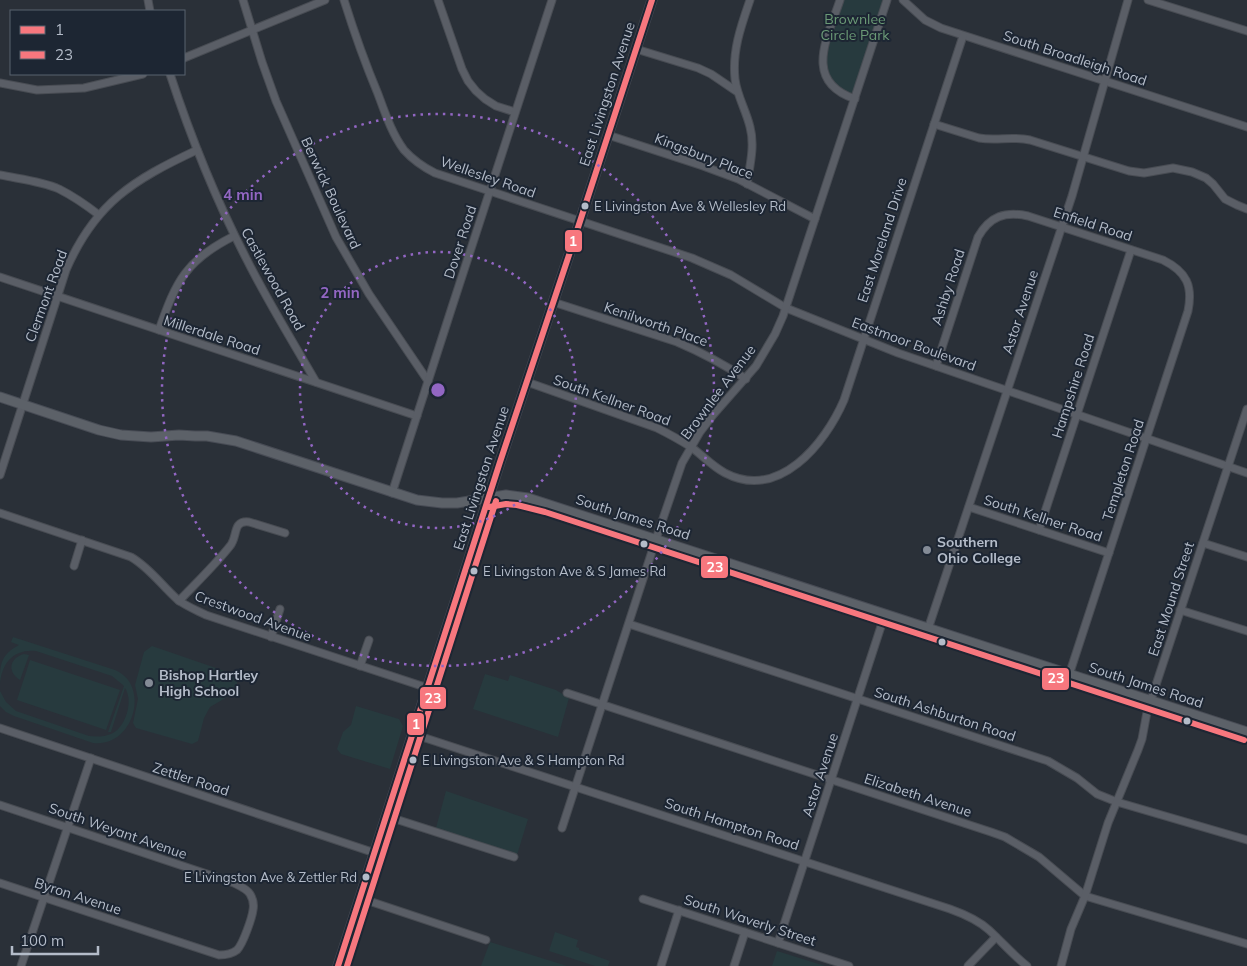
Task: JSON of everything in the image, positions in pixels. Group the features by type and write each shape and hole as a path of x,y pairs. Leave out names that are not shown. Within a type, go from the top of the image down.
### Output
{"main road":[{"name":"East Livingston Avenue","path":"338,966 488,498 652,0"},
{"name":"South James Road","path":"0,397 99,430 121,435 151,437 207,436 236,441 417,500 442,504 506,495 528,498 1247,732"}],"street":[{"name":"Berwick Boulevard","path":"243,0 276,101 336,237 369,294 428,381"},
{"path":"185,58 325,0"},
{"name":"Wellesley Road","path":"344,0 361,52 389,123 404,150 412,158 435,173 580,221"},
{"path":"438,0 468,81 485,99 496,106 516,112"},
{"name":"Dover Road","path":"392,493 552,0"},
{"path":"747,184 752,138 750,127 736,91 734,77 736,47 750,0"},
{"path":"840,0 824,49 823,68 826,78 832,86 854,99"},
{"name":"Brownlee Avenue","path":"562,828 679,471 700,432 756,366 775,334 786,308 887,0"},
{"name":"South Broadleigh Road","path":"903,0 925,20 941,28 1247,127"},
{"name":"Astor Avenue","path":"928,629 1061,227 1128,0"},
{"path":"1148,0 1247,32"},
{"name":"East Moreland Drive","path":"793,467 813,450 830,428 844,400 963,36"},
{"path":"636,49 698,68 711,74 736,91"},
{"path":"0,84 38,90 84,88 138,75"},
{"name":"Castlewood Road","path":"170,75 197,150 234,236 316,382"},
{"path":"934,124 979,138 1021,138 1129,171 1151,172 1173,168 1192,172 1206,178 1225,199 1247,209"},
{"name":"Kingsbury Place","path":"608,135 703,166 747,184 815,219"},
{"name":"Clermont Road","path":"0,475 66,270 74,252 99,215 116,198 136,182 164,165 197,150"},
{"path":"0,175 59,189 99,215"},
{"name":"Enfield Road","path":"992,220 1004,215 1018,214 1028,216 1168,263 1182,274"},
{"name":"Ashby Road","path":"936,366 976,243 982,230 992,220"},
{"name":"Eastmoor Boulevard","path":"580,221 692,258 731,275 786,308 864,339 1007,391 1247,473"},
{"path":"159,330 169,301 188,269 216,245 234,236"},
{"name":"Hampshire Road","path":"1039,530 1131,250"},
{"name":"Templeton Road","path":"1069,675 1188,311 1190,292 1187,281 1182,274"},
{"name":"Millerdale Road","path":"0,277 417,416"},
{"name":"Kenilworth Place","path":"553,302 676,342 725,364 746,378"},
{"name":"South Kellner Road","path":"527,382 658,428 691,447 720,470 740,479 756,480 766,478 782,474 793,467"},
{"name":"East Mound Street","path":"1061,966 1071,929 1085,896 1103,838 1142,739 1150,702 1247,409"},
{"name":"South Kellner Road","path":"969,507 1109,553"},
{"name":"Crestwood Avenue","path":"0,513 120,553 140,562 179,601 193,609 271,637 428,688"},
{"path":"179,601 232,544 237,526 240,523 245,521 285,532"},
{"path":"74,566 82,540"},
{"path":"1203,543 1247,557"},
{"path":"271,637 280,609"},
{"path":"1180,610 1247,631"},
{"name":"Astor Avenue","path":"778,943 885,614"},
{"name":"South Ashburton Road","path":"629,624 1048,761 1077,778 1097,794 1117,802 1247,840"},
{"path":"360,666 369,640"},
{"name":"Elizabeth Avenue","path":"567,693 1005,837 1039,857 1085,896 1247,944"},
{"name":"Zettler Road","path":"0,728 374,853"},
{"name":"South Hampton Road","path":"413,734 964,914 988,929 1027,966"},
{"path":"21,966 91,758"},
{"name":"South Weyant Avenue","path":"0,805 240,886 250,894 253,901 253,911 248,926"},
{"path":"386,816 514,858"},
{"name":"Byron Avenue","path":"0,883 219,955 230,954 240,947 248,926"},
{"path":"360,898 486,940"},
{"name":"South Waverly Street","path":"643,899 849,966"},
{"path":"661,966 679,910"},
{"path":"734,966 745,932"},
{"path":"968,966 996,937"}],"green space":[{"name":"Brownlee Circle Park","path":"844,0 884,0 854,92 851,93 836,84 830,75 827,63 828,48"},
{"path":"13,637 115,670 126,678 133,688 135,701 133,714 119,736 107,742 93,743 6,712 0,706 0,691 6,702 16,711 89,736 99,736 113,733 120,727 126,717 129,705 125,688 111,732 108,732 124,686 112,676 36,651 21,652 10,659 3,670 0,684 2,661 8,653 19,645 11,642"},
{"path":"152,646 239,676 234,693 210,707 204,718 198,741 192,744 136,728 133,723 138,699 135,685 144,652"},
{"path":"24,654 29,655 20,680 13,673 12,666 15,659"},
{"path":"30,660 120,690 106,730 17,700"},
{"path":"485,674 508,681 510,675 556,690 569,698 558,737 473,709"},
{"path":"356,706 399,719 403,726 390,769 341,754 337,749 343,732 351,725"},
{"path":"446,791 528,819 517,855 436,828"},
{"path":"555,932 578,940 576,947 579,950 610,961 608,966 595,966 549,951"},
{"path":"490,942 567,966 481,966"},
{"path":"777,951 825,966 772,966"}],"transit line":[{"name":"1","path":"338,966 500,462 652,0"},
{"name":"23","path":"347,966 496,501"},
{"name":"23","path":"489,507 506,504 545,512 1244,740"}],"place":[{"name":"E Livingston Ave & Wellesley Rd","path":"585,206"},
{"name":"Southern Ohio College","path":"927,550"},
{"name":"E Livingston Ave & S James Rd","path":"474,571"},
{"name":"Bishop Hartley High School","path":"149,683"},
{"name":"E Livingston Ave & S Hampton Rd","path":"413,760"},
{"name":"E Livingston Ave & Zettler Rd","path":"366,877"}]}
